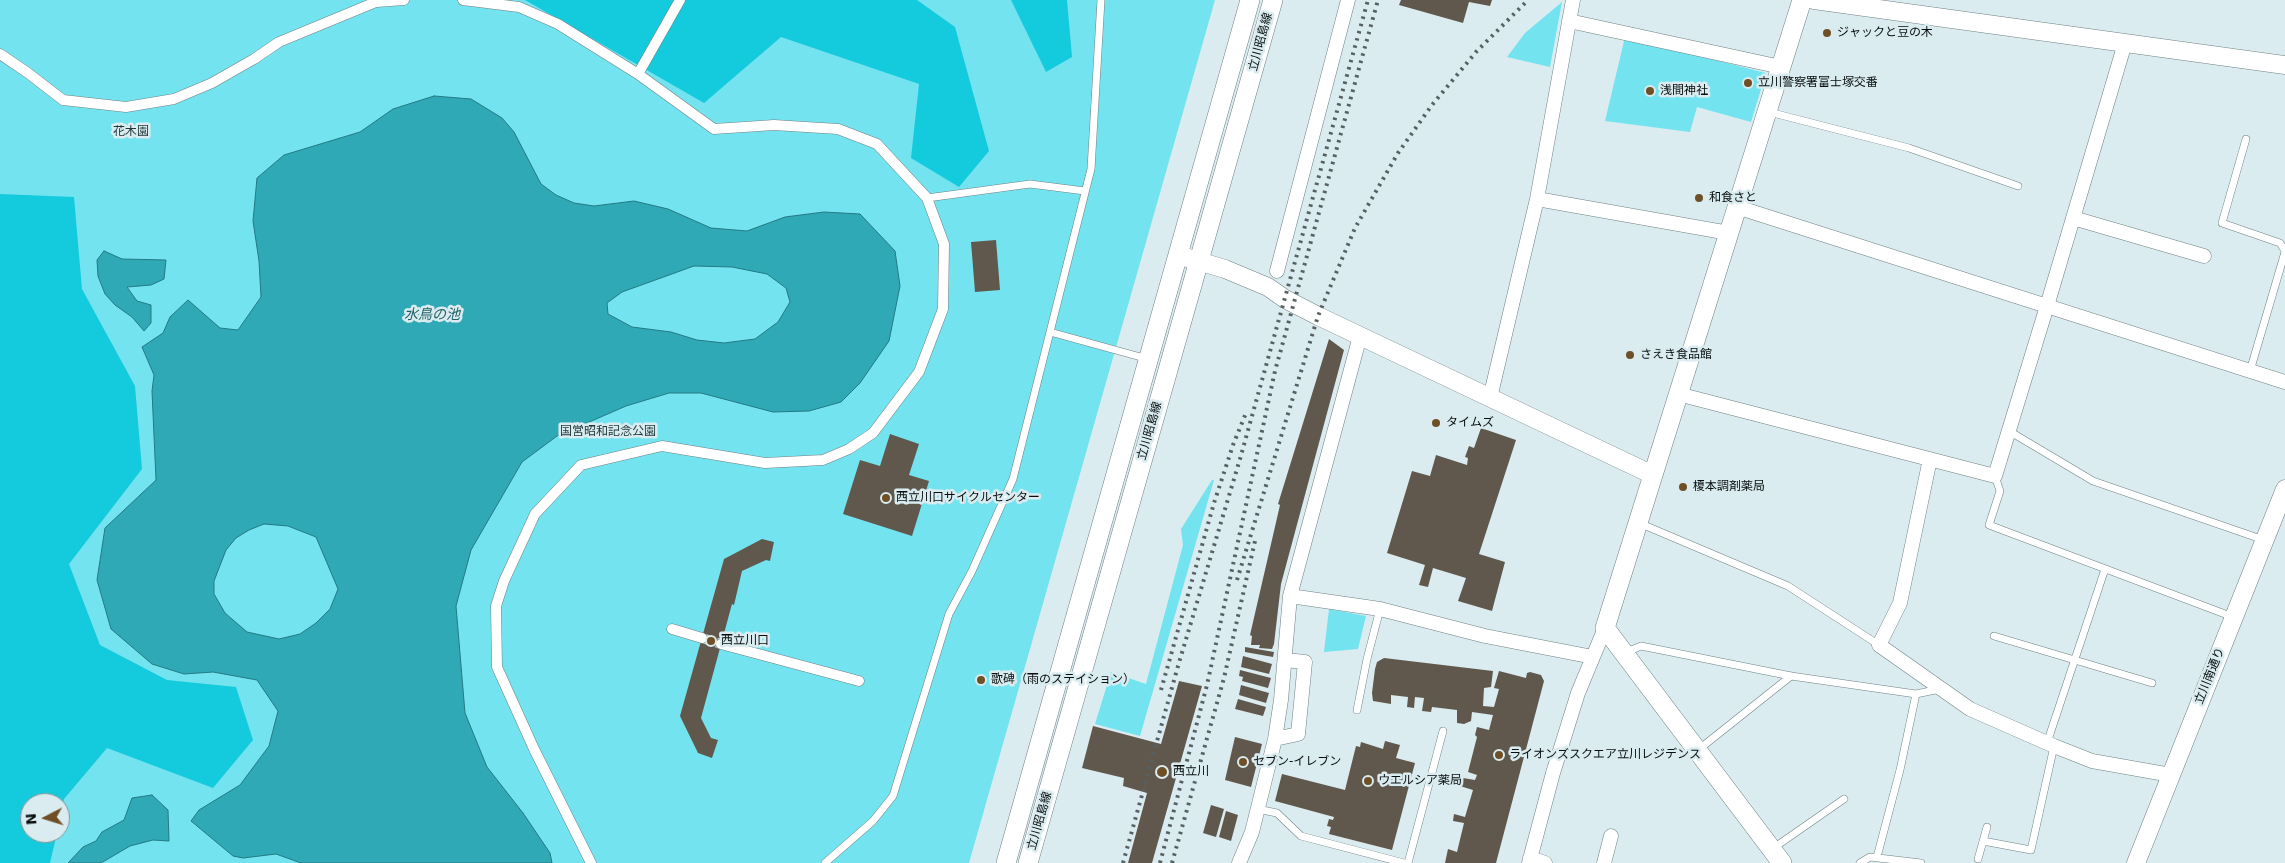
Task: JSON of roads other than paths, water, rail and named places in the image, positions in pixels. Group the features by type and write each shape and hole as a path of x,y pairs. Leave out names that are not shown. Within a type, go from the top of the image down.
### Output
{"main road":[{"name":"立川昭島線","path":"1006,863 1250,0"},
{"name":"立川昭島線","path":"1028,863 1273,0"},
{"path":"1777,856 1605,628 1802,0"}],"street":[{"path":"0,54 63,100 126,107 174,98 212,83 254,60 279,42 376,2 404,0"},
{"path":"463,0 519,7 558,24 638,74 714,129 774,125 838,129 877,144 927,198 944,244 943,309 919,372 873,434 848,449 823,460 765,463 662,446 581,465 535,514 504,581 496,606 497,668 534,749 591,863"},
{"path":"638,74 680,0"},
{"path":"1277,271 1348,0"},
{"path":"1490,398 1537,198 1573,0"},
{"path":"1814,0 2285,65"},
{"path":"1569,21 1781,67"},
{"path":"1678,394 1995,476 2124,43"},
{"path":"1537,198 1729,232"},
{"path":"1737,207 2285,382"},
{"path":"2073,218 2204,256"},
{"path":"1178,256 1225,269 1268,287 1293,303 1360,336 1653,475"},
{"path":"1239,863 1252,832 1282,700 1290,596 1360,336"},
{"path":"1930,460 1900,603 1880,645 1940,689 1970,708 2050,745 2092,761 2171,775"},
{"name":"立川南通り","path":"2136,863 2285,489"},
{"path":"1290,596 1380,609 1485,636 1593,657"},
{"path":"1545,863 1530,861 1553,773 1578,692 1605,628"},
{"path":"672,630 702,638"},
{"path":"721,644 859,681"},
{"path":"1274,739 1298,734 1305,662 1285,660"},
{"path":"1604,863 1611,836"}],"lane":[{"path":"825,863 873,822 892,796 949,614 972,571 1013,479 1091,169 1101,0"},
{"path":"1767,111 1909,148 2018,186"},
{"path":"2246,139 2222,223 2280,243 2285,251 2250,371"},
{"path":"927,198 1030,184 1085,191"},
{"path":"1050,332 1149,359"},
{"path":"2009,431 2094,481 2265,540"},
{"path":"1995,476 2000,491 1989,525 2234,617"},
{"path":"1639,523 1788,586 1880,645"},
{"path":"1983,840 2031,850 2050,745 2105,569"},
{"path":"1357,710 1367,659 1380,609"},
{"path":"1994,636 2152,683"},
{"path":"1624,653 1641,646 1791,676 1916,694 1940,689"},
{"path":"1697,751 1791,676"},
{"path":"1877,857 1900,770 1916,694"},
{"path":"1408,863 1443,730"},
{"path":"1777,856 1844,799"},
{"path":"1258,809 1277,813 1301,836 1404,863"},
{"path":"1978,859 1986,826"},
{"path":"1860,863 1870,857 1921,863"}],"water":[{"name":"水鳥の池","path":"434,96 471,99 502,118 514,132 541,184 556,195 574,203 594,206 634,201 668,209 711,228 747,231 785,217 824,212 860,214 895,251 900,286 889,341 860,383 841,402 809,411 773,412 701,393 669,393 626,406 557,436 522,462 471,550 456,606 465,713 487,767 523,813 550,853 552,863 301,863 276,854 243,858 233,856 191,821 199,810 240,785 269,746 278,711 257,680 213,672 184,674 152,664 111,629 97,580 105,528 156,480 152,391 154,375 142,347 163,333 170,317 188,300 220,328 238,330 261,297 259,261 253,221 257,178 284,155 360,132 393,109","holes":["694,266 732,267 767,274 786,288 790,302 778,322 755,339 724,343 697,340 671,332 632,327 608,314 607,303 622,292","264,524 288,526 316,537 338,589 330,609 316,623 300,634 279,639 247,632 225,613 214,594 214,581 226,550 236,538"]},
{"path":"104,251 122,259 166,260 164,279 151,285 127,287 137,301 151,305 151,323 144,331 132,317 115,305 105,294 98,276 97,260"},
{"path":"152,795 168,810 169,841 153,840 130,846 101,863 68,863 83,847 96,841 102,832 124,820 132,798"}],"tunnel":[{"path":"702,638 721,644"}],"railway":[{"path":"1123,863 1178,666 1240,459 1368,0"},
{"path":"1160,863 1207,685 1275,371 1378,0"},
{"path":"1237,580 1318,316 1355,228 1398,153 1432,105 1476,52 1528,0"},
{"path":"1161,690 1214,503 1233,445 1246,413"},
{"path":"1172,863 1224,678 1255,541"}],"place":[{"name":"ジャックと豆の木","path":"1827,33"},
{"name":"立川警察署富士塚交番","path":"1748,83"},
{"name":"浅間神社","path":"1650,91"},
{"name":"和食さと","path":"1699,198"},
{"name":"さえき食品館","path":"1630,355"},
{"name":"タイムズ","path":"1436,423"},
{"name":"榎本調剤薬局","path":"1683,487"},
{"name":"西立川口サイクルセンター","path":"886,498"},
{"name":"西立川口","path":"711,641"},
{"name":"歌碑（雨のステイション）","path":"981,680"},
{"name":"ライオンズスクエア立川レジデンス","path":"1499,755"},
{"name":"セブン-イレブン","path":"1243,762"},
{"name":"西立川","path":"1162,772"},
{"name":"ウエルシア薬局","path":"1368,781"}],"park label":[{"name":"花木園","path":"131,132"},
{"name":"国営昭和記念公園","path":"608,432"}]}
